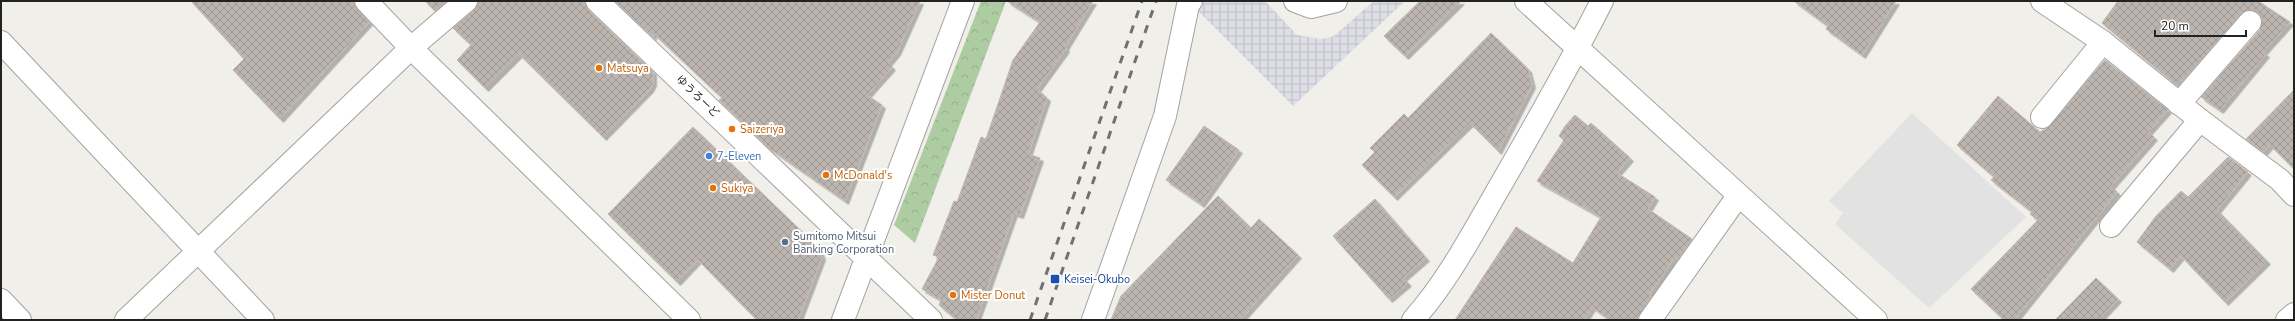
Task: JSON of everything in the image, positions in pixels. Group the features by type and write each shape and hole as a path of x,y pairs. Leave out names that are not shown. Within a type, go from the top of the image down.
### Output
{"street":[{"path":"366,1 411,48 689,320"},
{"path":"126,320 411,48 466,1"},
{"name":"ゆうろーど","path":"597,1 866,260 931,320"},
{"path":"843,320 963,1"},
{"path":"1093,320 1165,116 1188,6 1191,1"},
{"path":"1295,1 1311,7 1336,1"},
{"path":"1526,1 1738,196 1876,320"},
{"path":"1413,320 1428,304 1460,256 1602,1"},
{"path":"2042,1 2103,42 2179,104 2280,180 2294,195"},
{"path":"2179,104 2250,22"},
{"path":"1,42 263,320"},
{"path":"2042,117 2103,42"},
{"path":"2111,226 2200,120"},
{"path":"1650,320 1738,196"},
{"path":"1,300 20,320"},
{"path":"2287,320 2294,314"}],"green space":[{"path":"981,1 1006,1 915,243 894,225"}],"shaded area":[{"path":"1202,1 1265,1 1297,35 1322,39 1334,36 1374,1 1405,1 1293,106 1196,9"},
{"path":"1912,113 2026,217 1929,308 1835,224 1843,213 1829,201"}],"building":[{"path":"191,1 354,1 357,9 369,22 280,119 233,70 244,59"},
{"path":"425,1 447,1 435,11"},
{"path":"478,1 585,1 588,10 653,72 653,83 650,89 603,137 519,54 485,88 457,60 471,45 453,28 474,10"},
{"path":"615,1 920,1 897,52 888,63 892,67 867,95 882,105 845,201 769,148 719,100 722,98 653,33 653,37"},
{"path":"1007,1 1093,1 1065,47 1066,49 1037,89 1047,98 1028,154 1040,158 1020,215 1014,213 976,320 957,320 939,305 941,300 922,289 939,257 933,255 954,201 957,202 981,137 986,139 1013,60 1040,22"},
{"path":"1420,1 1461,1 1405,56 1384,36"},
{"path":"1794,1 1896,1 1862,55 1826,29 1828,26"},
{"path":"2118,1 2258,1 2290,22 2263,52 2266,54 2220,110 2201,97 2260,30 2262,18 2258,13 2252,10 2241,14 2178,86 2102,23"},
{"path":"1491,33 1528,69 1532,85 1498,151 1470,123 1394,197 1362,165 1375,152 1370,148 1404,114 1408,118"},
{"path":"2105,60 2168,110 2148,132 2154,137 2111,186 2117,192 2014,320 2004,320 1971,289 2038,220 2030,214 2032,212 1991,180 1994,177 1957,145 1998,96 2040,132 2047,128"},
{"path":"2294,90 2294,169 2270,145 2264,152 2246,139"},
{"path":"1575,115 1588,126 1591,123 1630,158 1617,173 1655,197 1648,209 1692,239 1678,259 1675,257 1649,295 1651,296 1636,320 1610,320 1592,307 1584,320 1455,320 1516,227 1573,263 1601,217 1537,181 1564,140 1559,136 1565,126"},
{"path":"1204,126 1239,150 1201,204 1166,180"},
{"path":"693,127 819,248 822,257 798,320 757,320 698,260 677,282 608,214"},
{"path":"2228,157 2248,172 2217,210 2267,261 2225,302 2181,256 2170,269 2137,242 2156,216 2181,191 2188,197"},
{"path":"1218,196 1251,228 1259,219 1298,255 1240,320 1111,320 1121,296"},
{"path":"1375,199 1426,258 1403,278 1408,283 1389,299 1333,236"},
{"path":"2096,278 2118,299 2098,320 2055,320"}],"railway":[{"path":"1030,320 1142,1"},
{"path":"1045,320 1156,1"}],"place":[{"name":"Matsuya","path":"599,68"},
{"name":"Saizeriya","path":"732,129"},
{"name":"7-Eleven","path":"709,156"},
{"name":"McDonald's","path":"826,175"},
{"name":"Sukiya","path":"713,188"},
{"name":"Sumitomo Mitsui Banking Corporation","path":"785,242"},
{"name":"Keisei-Okubo","path":"1055,279"},
{"name":"Mister Donut","path":"953,295"}]}
